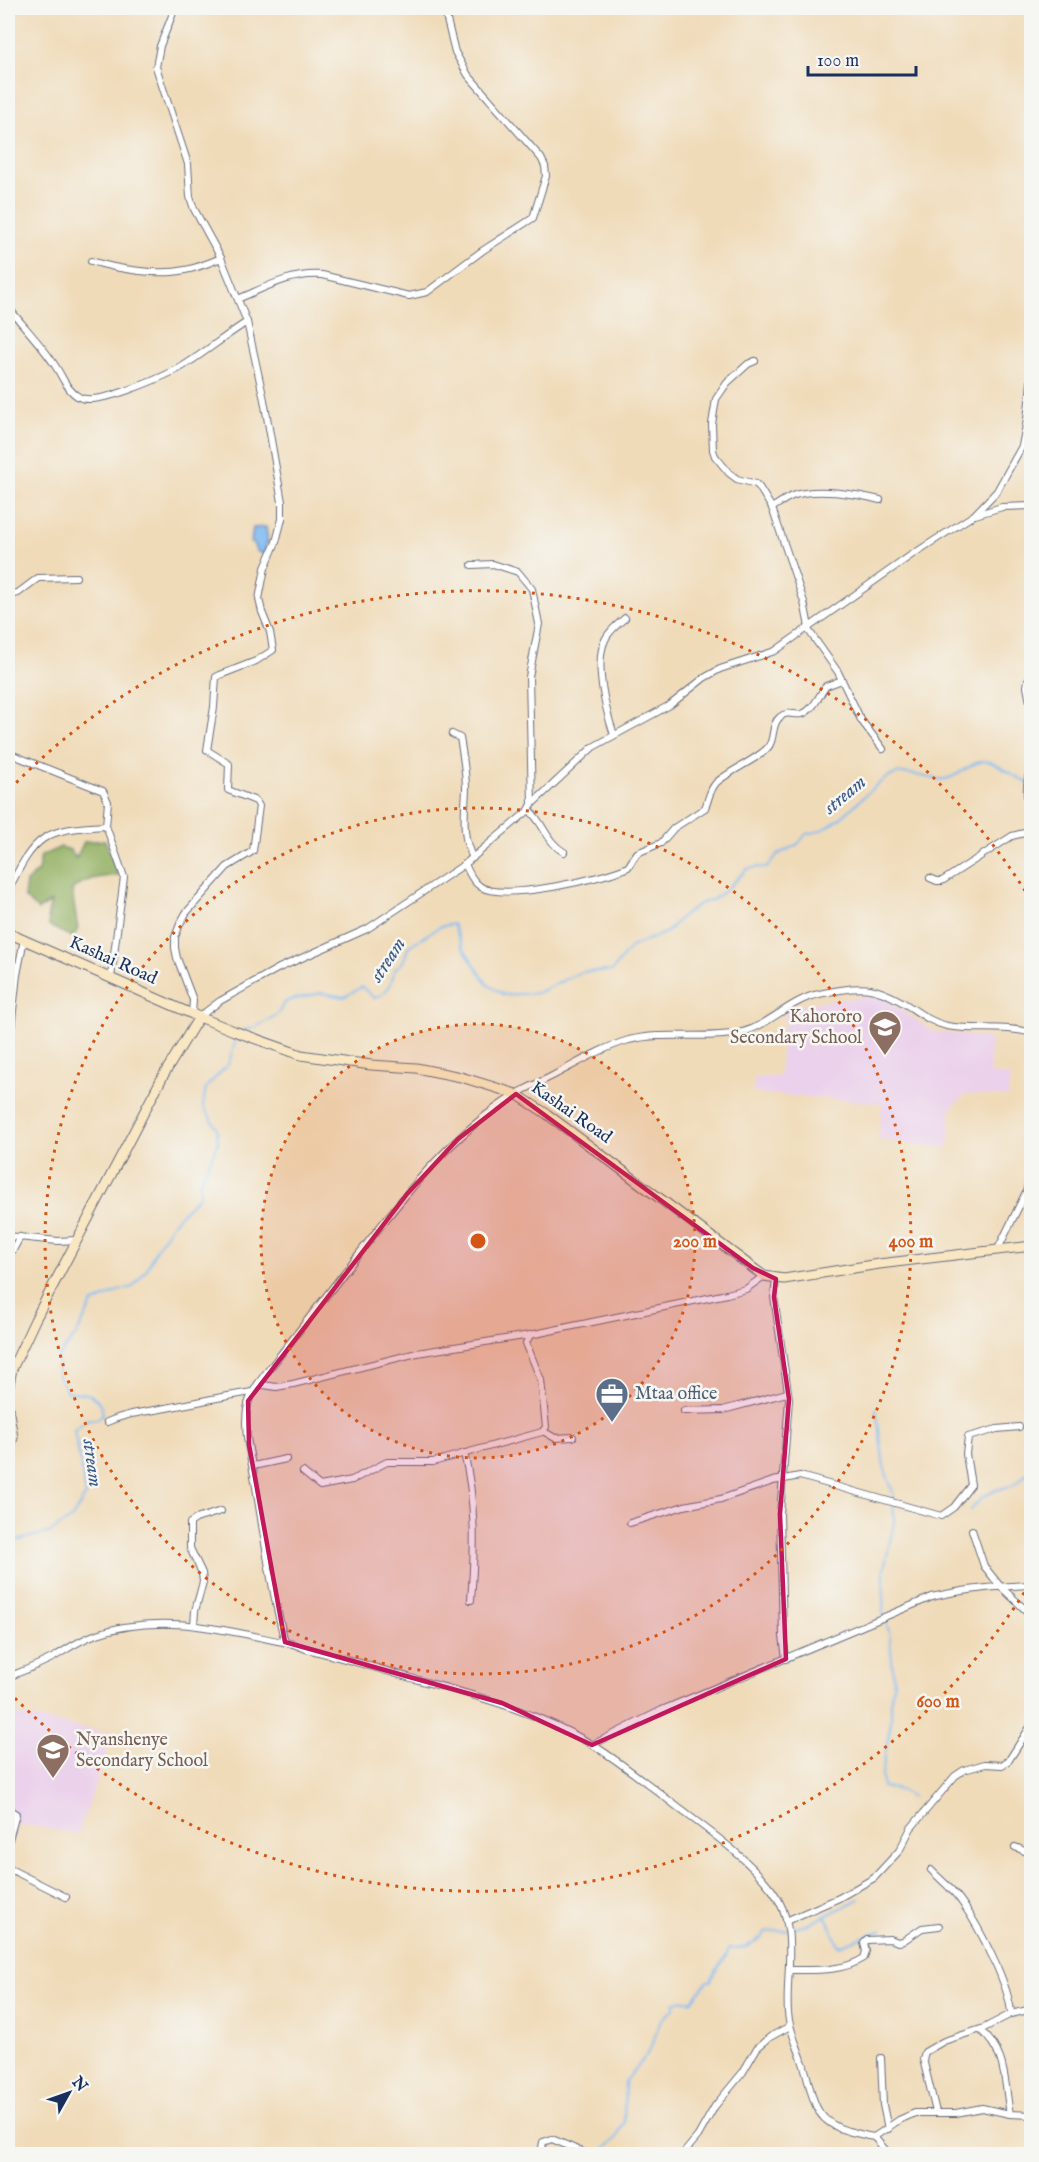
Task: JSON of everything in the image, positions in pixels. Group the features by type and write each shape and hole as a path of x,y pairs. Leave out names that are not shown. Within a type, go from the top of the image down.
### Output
{"street":[{"path":"175,8 160,46 156,67 188,164 190,197 221,258 247,322 282,502 282,519 276,542 265,568 259,599 270,632 273,650 256,661 216,677 214,683 214,707 207,750 229,765 228,790 256,801 259,806 253,851 227,867 209,886 186,913 176,937 177,958 193,1000 196,1015"},
{"path":"238,299 268,286 308,274 322,275 409,296 418,295 426,292 533,218 544,187 545,166 541,158 459,62 444,8"},
{"path":"91,261 111,267 176,272 196,268 221,258"},
{"path":"8,308 54,364 72,392 82,399 89,400 110,396 169,373 247,322"},
{"path":"755,362 749,362 734,376 716,399 712,424 713,450 729,473 737,479 756,484 772,508 804,602 808,628 842,680 861,720 883,749"},
{"path":"8,1389 12,1368 21,1349 196,1015 279,968 367,929 473,858 531,807 592,747 670,705 704,678 735,664 775,651 910,556 974,515 997,491 1022,446 1028,420 1032,373"},
{"path":"772,508 792,496 807,492 860,495 880,500"},
{"path":"974,515 1002,507 1032,506"},
{"path":"472,565 493,564 512,569 522,574 532,589 539,624 529,677 531,807 554,845 564,852"},
{"path":"8,596 18,593 38,578 76,578"},
{"path":"614,735 602,689 602,648 605,639 625,618"},
{"path":"1032,677 1027,687 1032,713"},
{"path":"465,864 475,882 486,889 494,890 543,890 628,867 637,853 660,843 674,828 705,808 709,792 716,783 769,746 776,721 780,717 788,712 801,714 805,712 818,700 826,686 842,680"},
{"path":"452,734 460,738 463,754 466,832 473,858"},
{"path":"8,753 103,791 108,802 106,826 124,877 111,977"},
{"path":"1032,764 1026,782 1026,795 1032,818"},
{"path":"8,891 37,842 61,830 106,826"},
{"path":"930,878 942,881 1012,836 1032,831"},
{"name":"Kashai Road","path":"8,933 234,1031 301,1055 371,1065 416,1068 461,1077 516,1094 566,1127 764,1276 776,1279 1032,1246"},
{"path":"8,1055 17,975 24,939"},
{"path":"285,1642 271,1586 252,1466 246,1417 252,1392 401,1201 458,1138 516,1094 616,1044 655,1035 717,1036 741,1032 815,994 857,987 875,988 890,994 923,1017 936,1023 951,1027 1010,1029 1032,1033"},
{"path":"998,1249 1026,1192 1032,1169"},
{"path":"8,1236 58,1241 77,1240"},
{"path":"8,1254 20,1237"},
{"path":"258,1384 276,1387 293,1384 417,1353 530,1335 728,1294 746,1289 764,1276"},
{"path":"776,1279 774,1297 788,1393 780,1514 783,1636 786,1659"},
{"path":"303,1472 318,1485 329,1485 352,1480 387,1462 434,1462 543,1431 546,1427 541,1380 526,1343 530,1335"},
{"path":"107,1422 129,1414 252,1392"},
{"path":"684,1411 723,1410 788,1393"},
{"path":"8,1407 13,1438 8,1445"},
{"path":"630,1523 684,1506 721,1499 781,1479 800,1476 941,1516 954,1507 971,1485 966,1454 968,1437 997,1428 1019,1426"},
{"path":"543,1431 555,1438 573,1437"},
{"path":"465,1453 473,1498 474,1566 471,1600"},
{"path":"252,1466 286,1459"},
{"path":"194,1625 195,1611 203,1582 202,1572 190,1548 190,1523 221,1511"},
{"path":"972,1530 984,1566 1000,1586 1032,1616"},
{"path":"592,1745 662,1710 932,1597 955,1591 1032,1585"},
{"path":"8,1677 53,1658 92,1635 116,1628 133,1624 209,1626 285,1642 502,1703 592,1745 685,1812 749,1865 772,1890 780,1902 786,1921 790,1954 787,1999 790,2026 817,2110 836,2127 874,2136 889,2154"},
{"path":"786,1921 839,1898 874,1878 893,1859 911,1828 955,1776 964,1770 985,1764 1002,1765 1009,1760 1032,1724"},
{"path":"8,1809 16,1814 8,1843"},
{"path":"1016,1847 1032,1854"},
{"path":"8,1868 66,1898"},
{"path":"931,1870 956,1894 970,1915 1005,1987 1011,2014"},
{"path":"789,1970 851,1965 864,1958 866,1951 864,1943 867,1940 890,1939 898,1942 922,1928 939,1926"},
{"path":"936,2112 923,2059 925,2052 944,2041 980,2030 1011,2014 1032,2009"},
{"path":"683,2154 698,2136 715,2106 743,2072 757,2048 770,2037 790,2026"},
{"path":"980,2030 994,2043 1000,2056 1010,2114"},
{"path":"880,2058 888,2129"},
{"path":"874,2136 915,2113 956,2113 982,2108 1010,2114 1032,2115"},
{"path":"542,2154 543,2142 552,2139 587,2154"}],"highlighted area":[{"path":"516,1094 753,1268 776,1279 774,1297 789,1399 780,1514 786,1659 592,1745 502,1703 285,1642 249,1445 248,1401 407,1194 458,1139"}],"shaded area":[{"name":"Kahororo Secondary School","path":"863,997 885,999 934,1032 990,1038 990,1074 1010,1076 1008,1097 966,1094 951,1108 948,1148 878,1140 882,1103 753,1093 754,1078 779,1076 785,1014 808,1003"},
{"name":"Nyanshenye Secondary School","path":"8,1713 113,1734 78,1834 17,1824 8,1859"}],"green space":[{"path":"105,840 118,875 100,877 72,890 78,930 72,937 49,926 48,914 51,902 38,910 24,897 26,882 38,871 41,856 61,847 70,850 76,858 84,842"}],"water":[{"path":"266,527 268,543 265,544 266,555 256,551 251,543 253,528"}],"waterway":[{"name":"stream","path":"241,1031 256,1027 278,1014 284,1003 291,1000 321,993 344,997 362,987 374,998 380,996 390,986 395,969 403,962 409,946 439,927 453,924 462,946 487,984 504,995 537,993 581,972 612,971 631,947 667,932 699,904 712,900 725,891 747,869 767,868 777,855 798,844 806,834 829,826 875,786 893,775 908,773 944,779 984,761 995,764 1032,784"},
{"name":"stream","path":"8,1543 51,1532 72,1518 86,1495 74,1430 88,1419 96,1420 103,1414 99,1401 91,1395 67,1392 58,1375 58,1357 76,1335 92,1304 121,1290 133,1287 147,1269 156,1249 175,1220 200,1195 200,1181 218,1144 217,1128 203,1106 206,1087 228,1065 238,1034"},
{"path":"876,1408 884,1466 893,1493 894,1523 884,1569 883,1615"},
{"path":"970,1510 983,1497 996,1490 1014,1485 1032,1469"},
{"path":"885,1620 889,1631 894,1679 891,1721 882,1774 883,1787 900,1790 913,1798"},
{"path":"597,2154 616,2139 624,2123 625,2082 649,2052 661,2020 674,2009 674,2003 682,2000 691,2002 707,1981 711,1981 729,1948 745,1948 766,1932 807,1925 859,1899"},
{"path":"826,1917 839,1946 882,1930"}],"place":[{"name":"Kahororo Secondary School","path":"885,1056"},
{"name":"Mtaa office","path":"612,1423"},
{"name":"Nyanshenye Secondary School","path":"53,1779"}]}
